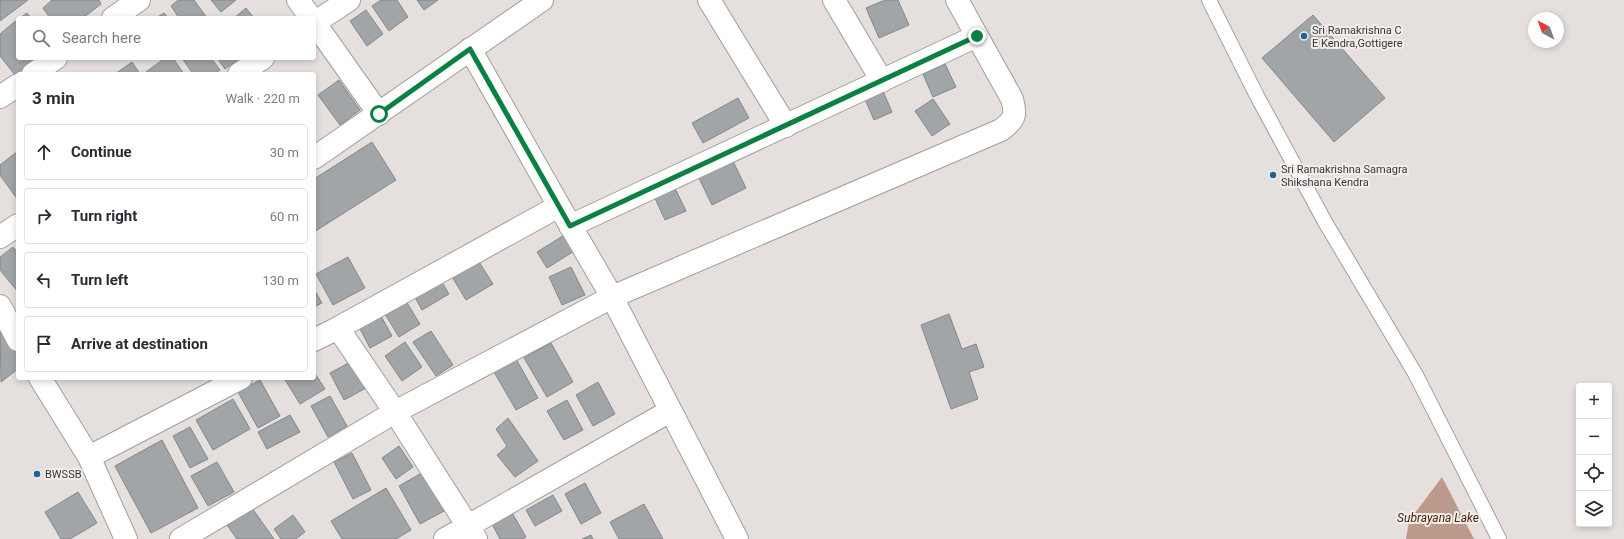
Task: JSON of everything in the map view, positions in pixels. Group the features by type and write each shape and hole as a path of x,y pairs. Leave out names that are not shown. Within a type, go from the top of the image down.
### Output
{"street":[{"path":"116,16 139,0"},
{"path":"298,0 310,16"},
{"path":"316,22 349,0"},
{"path":"316,157 542,0"},
{"path":"709,0 786,126"},
{"path":"834,0 882,81"},
{"path":"181,539 395,412 612,297 1001,130 1009,124 1014,117 1015,109 1012,99 957,0"},
{"path":"316,26 379,114"},
{"path":"570,226 977,36"},
{"path":"470,49 558,206 612,297 736,538"},
{"path":"36,72 53,60"},
{"path":"242,72 260,60"},
{"path":"0,97 16,85"},
{"path":"316,339 558,206"},
{"path":"0,237 16,226"},
{"path":"0,307 16,336"},
{"path":"338,328 395,412 472,532"},
{"path":"41,380 89,457 126,539"},
{"path":"89,457 236,380"},
{"path":"445,539 472,532 670,411"}],"lane":[{"path":"1209,0 1257,96 1325,222 1416,375 1499,539"}],"water":[{"name":"Subrayana Lake","path":"1442,477 1474,539 1406,539 1409,521"}],"building":[{"path":"0,0 28,0 0,21"},
{"path":"52,0 99,0 101,4 86,16 49,16 43,8"},
{"path":"178,0 194,0 206,16 178,16 171,6"},
{"path":"211,0 236,0 221,12"},
{"path":"381,0 397,0 408,17 389,31 372,6"},
{"path":"417,0 438,0 424,10"},
{"path":"885,0 898,0 909,25 879,38 866,8"},
{"path":"246,8 252,16 236,16"},
{"path":"366,10 383,34 367,46 350,21"},
{"path":"164,13 166,16 159,16"},
{"path":"1313,15 1385,98 1334,142 1262,58"},
{"path":"16,21 16,60 34,60 19,72 16,72 15,75 0,56 0,34"},
{"path":"162,60 174,60 183,72 146,72"},
{"path":"183,60 212,60 220,70 217,72 192,72"},
{"path":"218,60 237,60 225,69"},
{"path":"132,62 139,72 118,72"},
{"path":"945,64 956,87 933,97 923,74"},
{"path":"339,80 360,110 340,125 318,95"},
{"path":"882,89 892,112 874,120 864,97"},
{"path":"738,98 749,118 703,143 692,123"},
{"path":"933,99 950,124 932,136 915,111"},
{"path":"372,142 396,180 316,231 316,178"},
{"path":"16,153 16,197 0,175 0,165"},
{"path":"731,157 746,188 712,205 697,174"},
{"path":"673,184 686,211 665,220 653,194"},
{"path":"566,234 576,250 547,268 537,252"},
{"path":"13,247 16,251 16,290 0,270 0,257"},
{"path":"474,254 493,284 466,300 448,270"},
{"path":"348,257 365,288 333,305 316,274"},
{"path":"571,267 585,295 562,305 549,277"},
{"path":"437,274 449,294 422,310 411,290"},
{"path":"316,292 322,303 316,306"},
{"path":"401,293 420,324 399,337 380,306"},
{"path":"949,314 962,349 976,344 984,367 969,372 978,399 951,409 921,325"},
{"path":"381,316 392,336 370,348 359,327"},
{"path":"0,328 16,349 16,371 1,382"},
{"path":"431,331 453,365 436,376 413,342"},
{"path":"405,342 422,367 402,381 385,356"},
{"path":"551,343 573,382 547,397 524,358"},
{"path":"516,359 538,398 516,410 494,372"},
{"path":"354,360 368,387 344,400 330,373"},
{"path":"316,375 325,389 300,404 285,380 316,380"},
{"path":"260,380 280,416 258,428 238,392"},
{"path":"598,382 615,414 593,426 576,395"},
{"path":"330,396 347,426 328,437 311,406"},
{"path":"233,399 250,429 213,450 196,420"},
{"path":"567,400 583,430 564,440 547,411"},
{"path":"290,415 300,432 267,449 258,432"},
{"path":"508,418 538,461 515,477 497,455 507,446 496,429"},
{"path":"190,427 208,459 190,468 173,436"},
{"path":"162,440 198,508 151,533 115,466"},
{"path":"399,446 413,467 396,479 382,458"},
{"path":"352,453 371,490 353,499 334,462"},
{"path":"217,462 234,492 208,506 191,476"},
{"path":"425,471 446,510 420,524 399,486"},
{"path":"585,483 601,513 581,524 565,494"},
{"path":"386,488 411,530 396,539 342,539 331,521"},
{"path":"78,492 97,523 70,539 61,539 45,512"},
{"path":"553,495 562,511 535,526 526,510"},
{"path":"644,504 663,539 619,539 610,522"},
{"path":"252,508 274,539 237,539 227,525"},
{"path":"511,511 526,537 523,539 500,539 491,522"},
{"path":"293,515 305,532 296,539 281,539 274,529"},
{"path":"591,535 593,539 582,539"}],"place":[{"name":"Sri Ramakrishna C E Kendra,Gottigere","path":"1304,36"},
{"name":"Sri Ramakrishna Samagra Shikshana Kendra","path":"1273,175"},
{"name":"BWSSB","path":"37,474"}],"route":[{"path":"379,114 470,49 570,226 977,36"}]}
